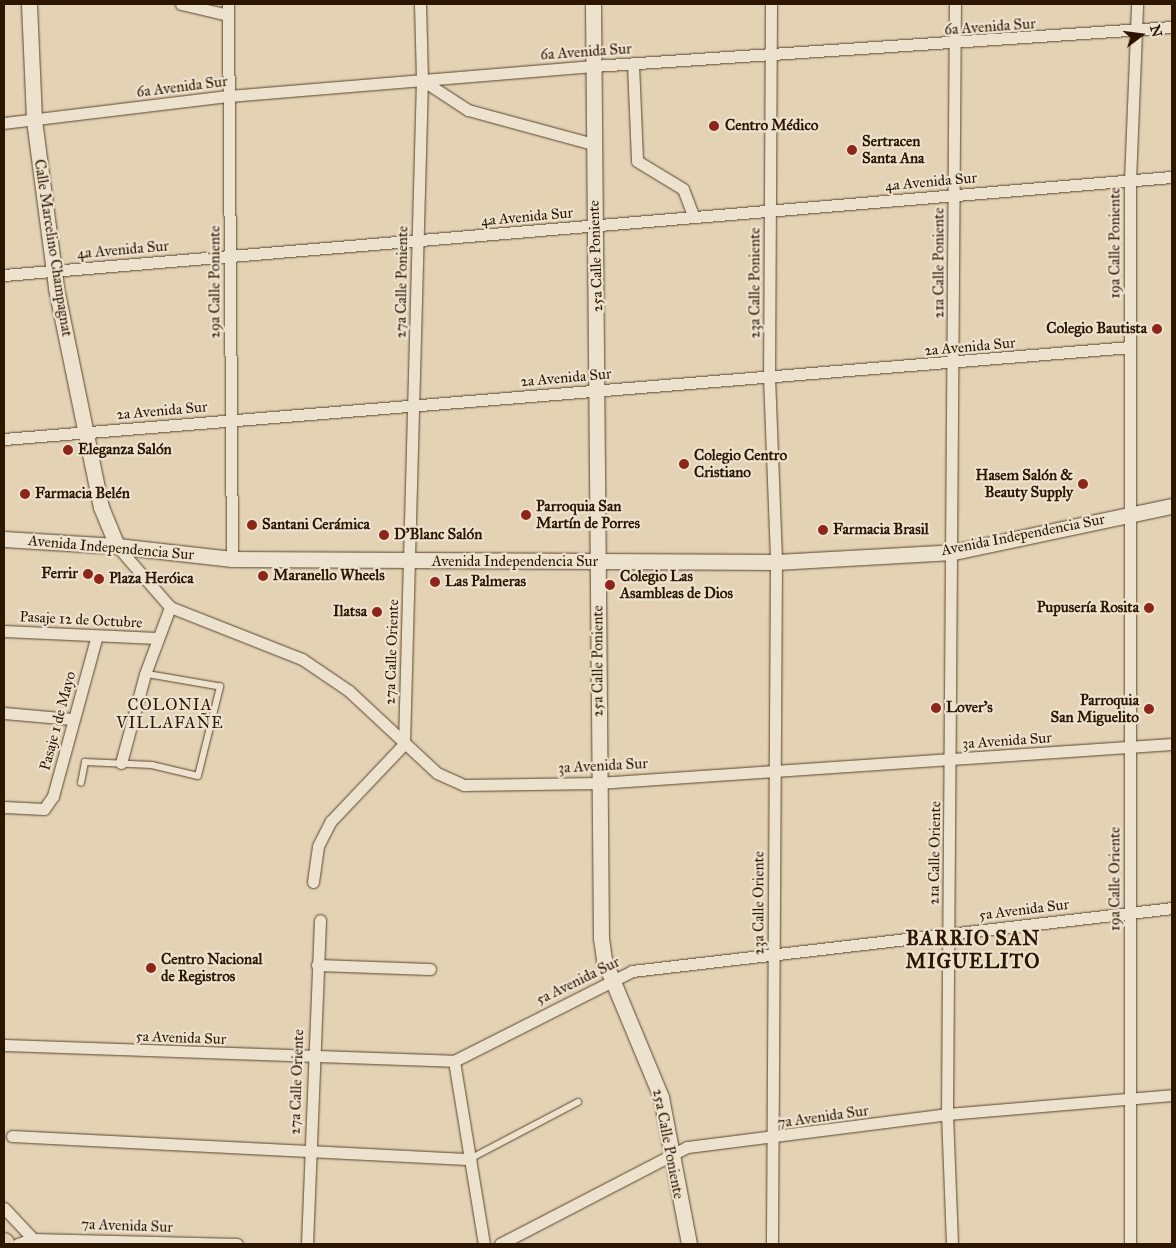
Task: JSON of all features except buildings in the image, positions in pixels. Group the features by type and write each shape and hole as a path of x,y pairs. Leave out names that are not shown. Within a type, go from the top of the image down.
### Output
{"street":[{"name":"Calle Marcelino Champagnat","path":"29,4 34,120 53,271 101,507 117,546"},
{"path":"181,4 228,10"},
{"name":"27a Calle Poniente","path":"410,562 422,80 420,4"},
{"name":"25a Calle Poniente","path":"593,4 594,226 600,390 598,783 601,938 612,979 661,1097 689,1244"},
{"name":"23a Calle Poniente","path":"770,4 769,376 776,562"},
{"name":"21a Calle Poniente","path":"953,552 955,4"},
{"name":"19a Calle Poniente","path":"1131,513 1130,181 1138,30 1137,4"},
{"name":"29a Calle Poniente","path":"228,10 232,559"},
{"name":"6a Avenida Sur","path":"4,123 228,96 422,80 594,66 955,45 1172,27"},
{"path":"633,64 637,161 683,189 694,217"},
{"path":"422,80 468,110 593,144"},
{"name":"4a Avenida Sur","path":"4,275 1172,178"},
{"name":"2a Avenida Sur","path":"4,438 86,433 769,376 953,364 1130,347"},
{"name":"Avenida Independencia Sur","path":"4,539 117,546 232,559 410,562 776,562 953,552 1131,513 1172,506"},
{"name":"19a Calle Oriente","path":"1130,1244 1131,513"},
{"name":"3a Avenida Sur","path":"117,546 170,606 302,659 349,691 437,773 464,785 598,783 1172,744"},
{"name":"21a Calle Oriente","path":"952,1244 947,1114 953,552"},
{"name":"27a Calle Oriente","path":"404,744 410,562"},
{"name":"23a Calle Oriente","path":"772,1244 776,562"},
{"path":"121,763 145,674 170,606"},
{"name":"Pasaje 12 de Octubre","path":"4,631 96,639 157,638"},
{"name":"Pasaje 1 de Mayo","path":"4,808 44,809 54,796 72,719 96,639"},
{"path":"4,713 72,719"},
{"path":"313,882 318,846 331,821 404,744"},
{"name":"5a Avenida Sur","path":"4,1045 312,1058 454,1061 612,979 639,969 1172,908"},
{"name":"27a Calle Oriente","path":"307,1244 312,1058 320,920"},
{"path":"317,965 430,969"},
{"path":"454,1061 484,1244"},
{"name":"7a Avenida Sur","path":"500,1244 672,1154 692,1146 773,1139 947,1114 1172,1095"},
{"path":"12,1136 470,1159"},
{"path":"4,1208 35,1242"},
{"name":"7a Avenida Sur","path":"18,1244 35,1242 237,1244"}],"lane":[{"path":"81,783 85,762 121,763 198,776 220,687 145,674"},
{"path":"470,1159 578,1102"}],"place":[{"name":"Centro Médico","path":"714,126"},
{"name":"Sertracen Santa Ana","path":"852,150"},
{"name":"Colegio Bautista","path":"1157,329"},
{"name":"Eleganza Salón","path":"68,450"},
{"name":"Colegio Centro Cristiano","path":"684,464"},
{"name":"Hasem Salón & Beauty Supply","path":"1083,484"},
{"name":"Farmacia Belén","path":"25,494"},
{"name":"Parroquia San Martín de Porres","path":"526,515"},
{"name":"Santani Cerámica","path":"252,525"},
{"name":"Farmacia Brasil","path":"823,530"},
{"name":"D'Blanc Salón","path":"384,535"},
{"name":"Ferrir","path":"88,574"},
{"name":"Maranello Wheels","path":"263,576"},
{"name":"Plaza Heróica","path":"99,579"},
{"name":"Las Palmeras","path":"435,582"},
{"name":"Colegio Las Asambleas de Dios","path":"610,585"},
{"name":"Pupusería Rosita","path":"1149,608"},
{"name":"Ilatsa","path":"377,612"},
{"name":"Lover's","path":"936,708"},
{"name":"Parroquia San Miguelito","path":"1149,709"},
{"name":"Centro Nacional de Registros","path":"151,968"}],"district":[{"name":"COLONIA VILLAFAÑE","path":"170,714"},
{"name":"BARRIO SAN MIGUELITO","path":"973,950"}]}
